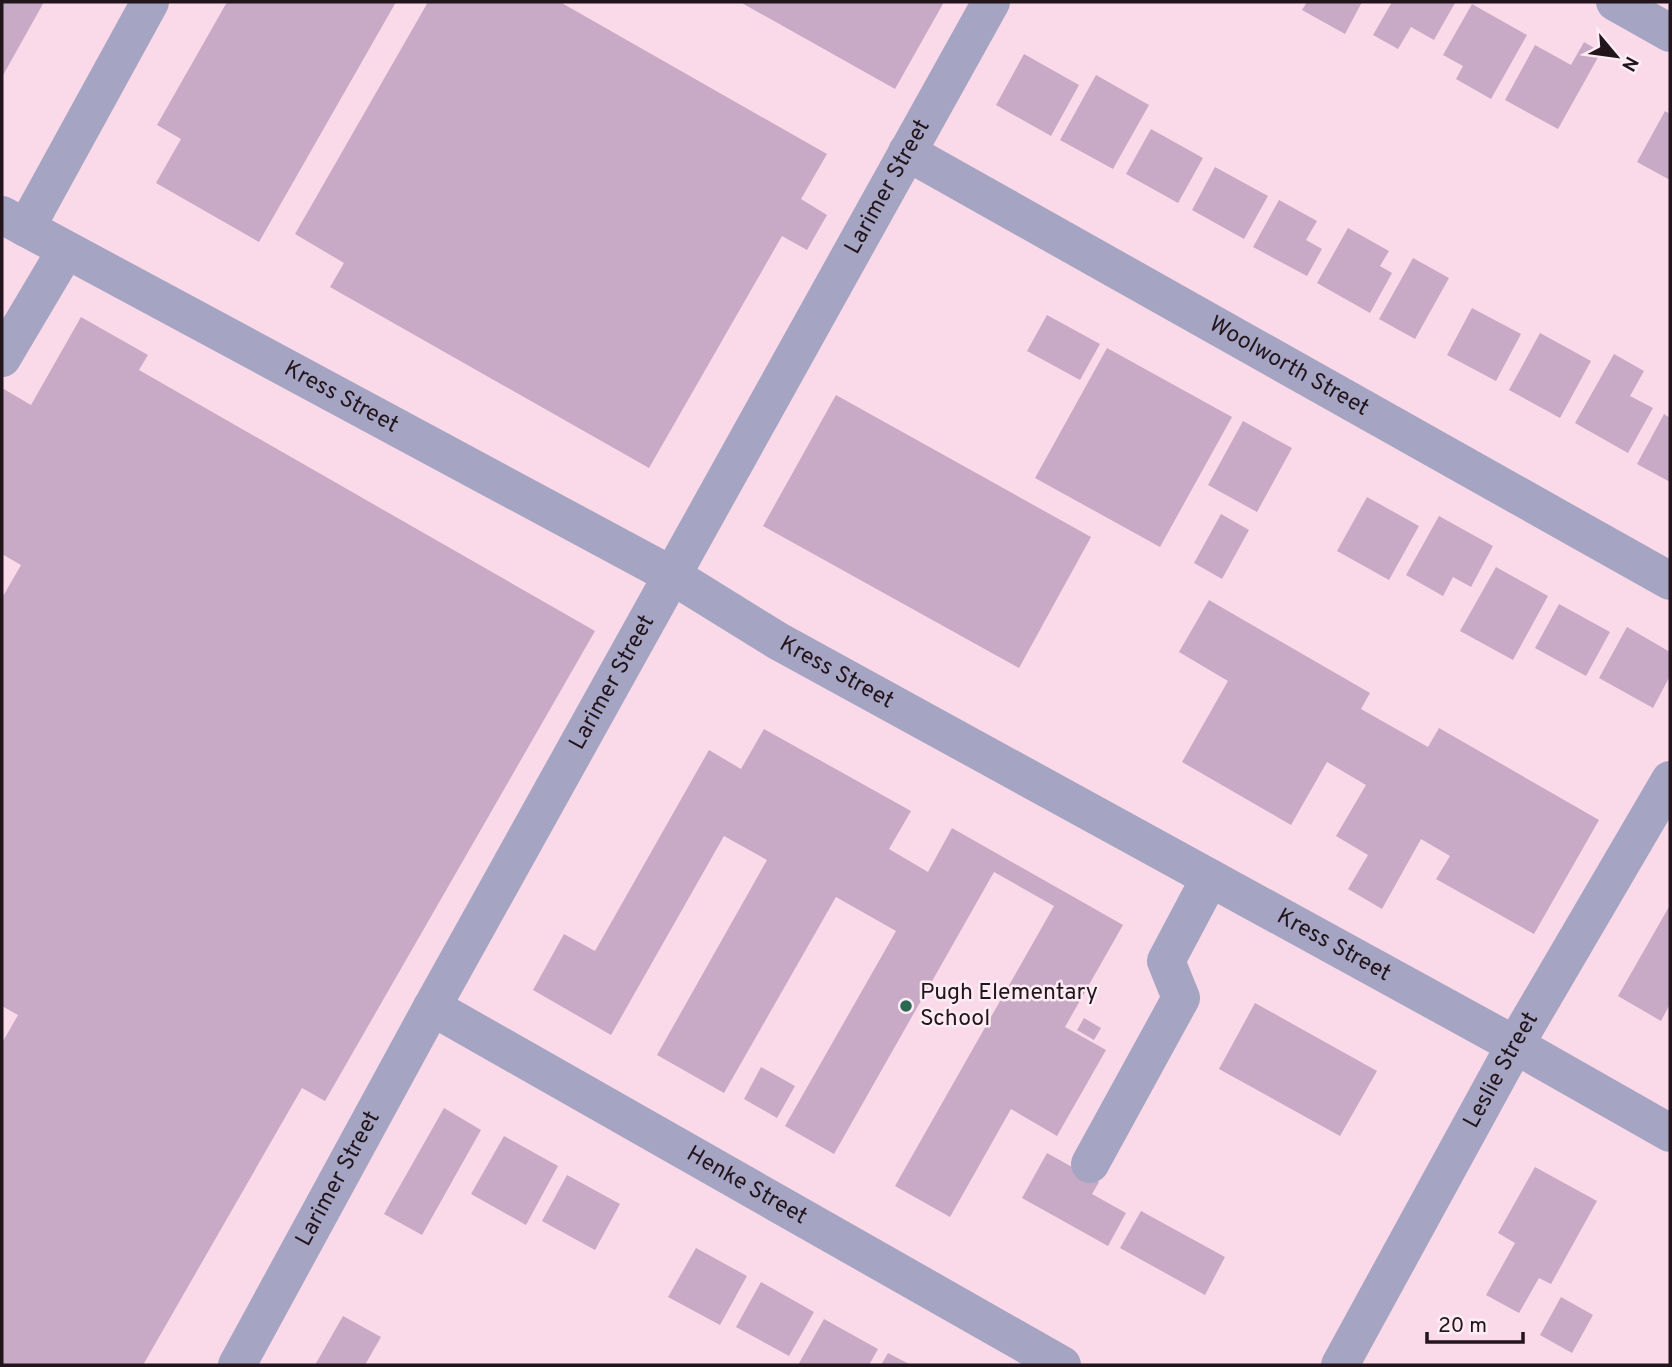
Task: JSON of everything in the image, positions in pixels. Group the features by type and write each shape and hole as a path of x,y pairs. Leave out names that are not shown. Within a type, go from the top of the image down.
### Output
{"street":[{"path":"14,221 150,2"},
{"name":"Larimer Street","path":"237,1365 432,1007 991,2"},
{"path":"1615,2 1670,33"},
{"name":"Woolworth Street","path":"907,152 1670,581"},
{"name":"Kress Street","path":"14,221 673,576 778,641 1515,1045 1670,1133"},
{"path":"2,358 66,250"},
{"name":"Leslie Street","path":"1340,1365 1515,1045 1670,780"},
{"path":"1090,1164 1181,998 1166,961 1210,878"},
{"name":"Henke Street","path":"432,1007 1062,1365"}],"building":[{"path":"2,2 44,2 2,77"},
{"path":"227,2 396,2 259,242 156,183 181,139 157,125"},
{"path":"428,2 560,2 827,154 801,199 827,215 807,250 782,236 649,468 330,287 344,263 295,234"},
{"path":"740,2 944,2 895,89"},
{"path":"1307,2 1362,2 1345,34 1302,10"},
{"path":"1392,2 1455,3 1434,40 1411,27 1398,49 1373,35"},
{"path":"1472,4 1527,35 1491,99 1456,79 1463,66 1443,55"},
{"path":"1584,42 1601,52 1558,129 1505,100 1535,45 1571,65"},
{"path":"1024,54 1079,85 1051,136 996,105"},
{"path":"1096,75 1149,105 1113,169 1060,140"},
{"path":"1665,111 1670,114 1670,180 1637,162"},
{"path":"1151,129 1203,158 1178,203 1126,174"},
{"path":"1215,167 1268,196 1244,239 1192,210"},
{"path":"1279,200 1317,221 1306,240 1322,249 1307,276 1253,247"},
{"path":"1348,228 1389,251 1380,266 1392,273 1370,313 1317,283"},
{"path":"1413,258 1449,278 1415,339 1379,319"},
{"path":"1472,308 1521,334 1496,381 1447,355"},
{"path":"1047,315 1100,344 1080,380 1027,351"},
{"path":"81,317 148,355 139,370 595,631 325,1101 302,1088 143,1365 2,1365 2,1043 18,1015 2,1006 2,598 21,565 2,554 2,388 31,405"},
{"path":"1540,333 1591,361 1560,418 1509,390"},
{"path":"1107,348 1232,417 1160,547 1035,478"},
{"path":"1614,354 1644,371 1630,396 1653,408 1628,453 1575,423"},
{"path":"836,395 1091,537 1019,668 763,526"},
{"path":"1664,414 1670,418 1670,482 1637,464"},
{"path":"1243,421 1292,448 1257,512 1208,485"},
{"path":"1367,497 1419,526 1389,580 1337,551"},
{"path":"1221,514 1249,530 1222,579 1194,563"},
{"path":"1439,516 1493,546 1471,587 1453,577 1443,596 1406,575"},
{"path":"1496,567 1548,596 1513,660 1460,631"},
{"path":"1209,600 1370,693 1361,709 1428,747 1439,728 1599,820 1534,934 1436,879 1450,856 1421,839 1382,909 1348,889 1368,855 1336,836 1366,785 1327,762 1291,825 1182,762 1228,681 1179,652"},
{"path":"1559,604 1610,632 1586,676 1535,648"},
{"path":"1627,627 1670,652 1670,676 1653,708 1599,678"},
{"path":"764,729 911,811 889,849 928,872 952,828 1123,925 1065,1027 1106,1050 1057,1136 1011,1109 950,1217 895,1186 1054,906 994,872 834,1154 785,1126 896,931 836,897 724,1093 657,1055 767,860 724,836 611,1035 533,990 564,934 595,951 709,750 741,769"},
{"path":"1670,905 1670,1004 1661,1021 1618,996"},
{"path":"1255,1003 1377,1071 1340,1136 1219,1069"},
{"path":"1084,1018 1101,1028 1094,1040 1077,1030"},
{"path":"761,1067 795,1086 777,1118 744,1099"},
{"path":"444,1108 481,1130 422,1235 384,1214"},
{"path":"504,1136 558,1166 526,1225 471,1194"},
{"path":"1047,1153 1099,1182 1092,1194 1126,1213 1108,1246 1022,1198"},
{"path":"1535,1167 1597,1201 1551,1284 1539,1278 1519,1313 1486,1295 1515,1243 1498,1233"},
{"path":"567,1175 620,1204 595,1250 542,1221"},
{"path":"1141,1211 1225,1257 1205,1295 1120,1248"},
{"path":"696,1248 747,1276 720,1325 668,1297"},
{"path":"761,1282 814,1312 789,1356 736,1327"},
{"path":"1561,1297 1593,1315 1572,1353 1540,1335"},
{"path":"343,1316 381,1337 365,1365 315,1365"},
{"path":"824,1319 878,1349 869,1365 798,1365"},
{"path":"888,1353 911,1365 881,1365"}],"place":[{"name":"Pugh Elementary School","path":"906,1006"}]}
